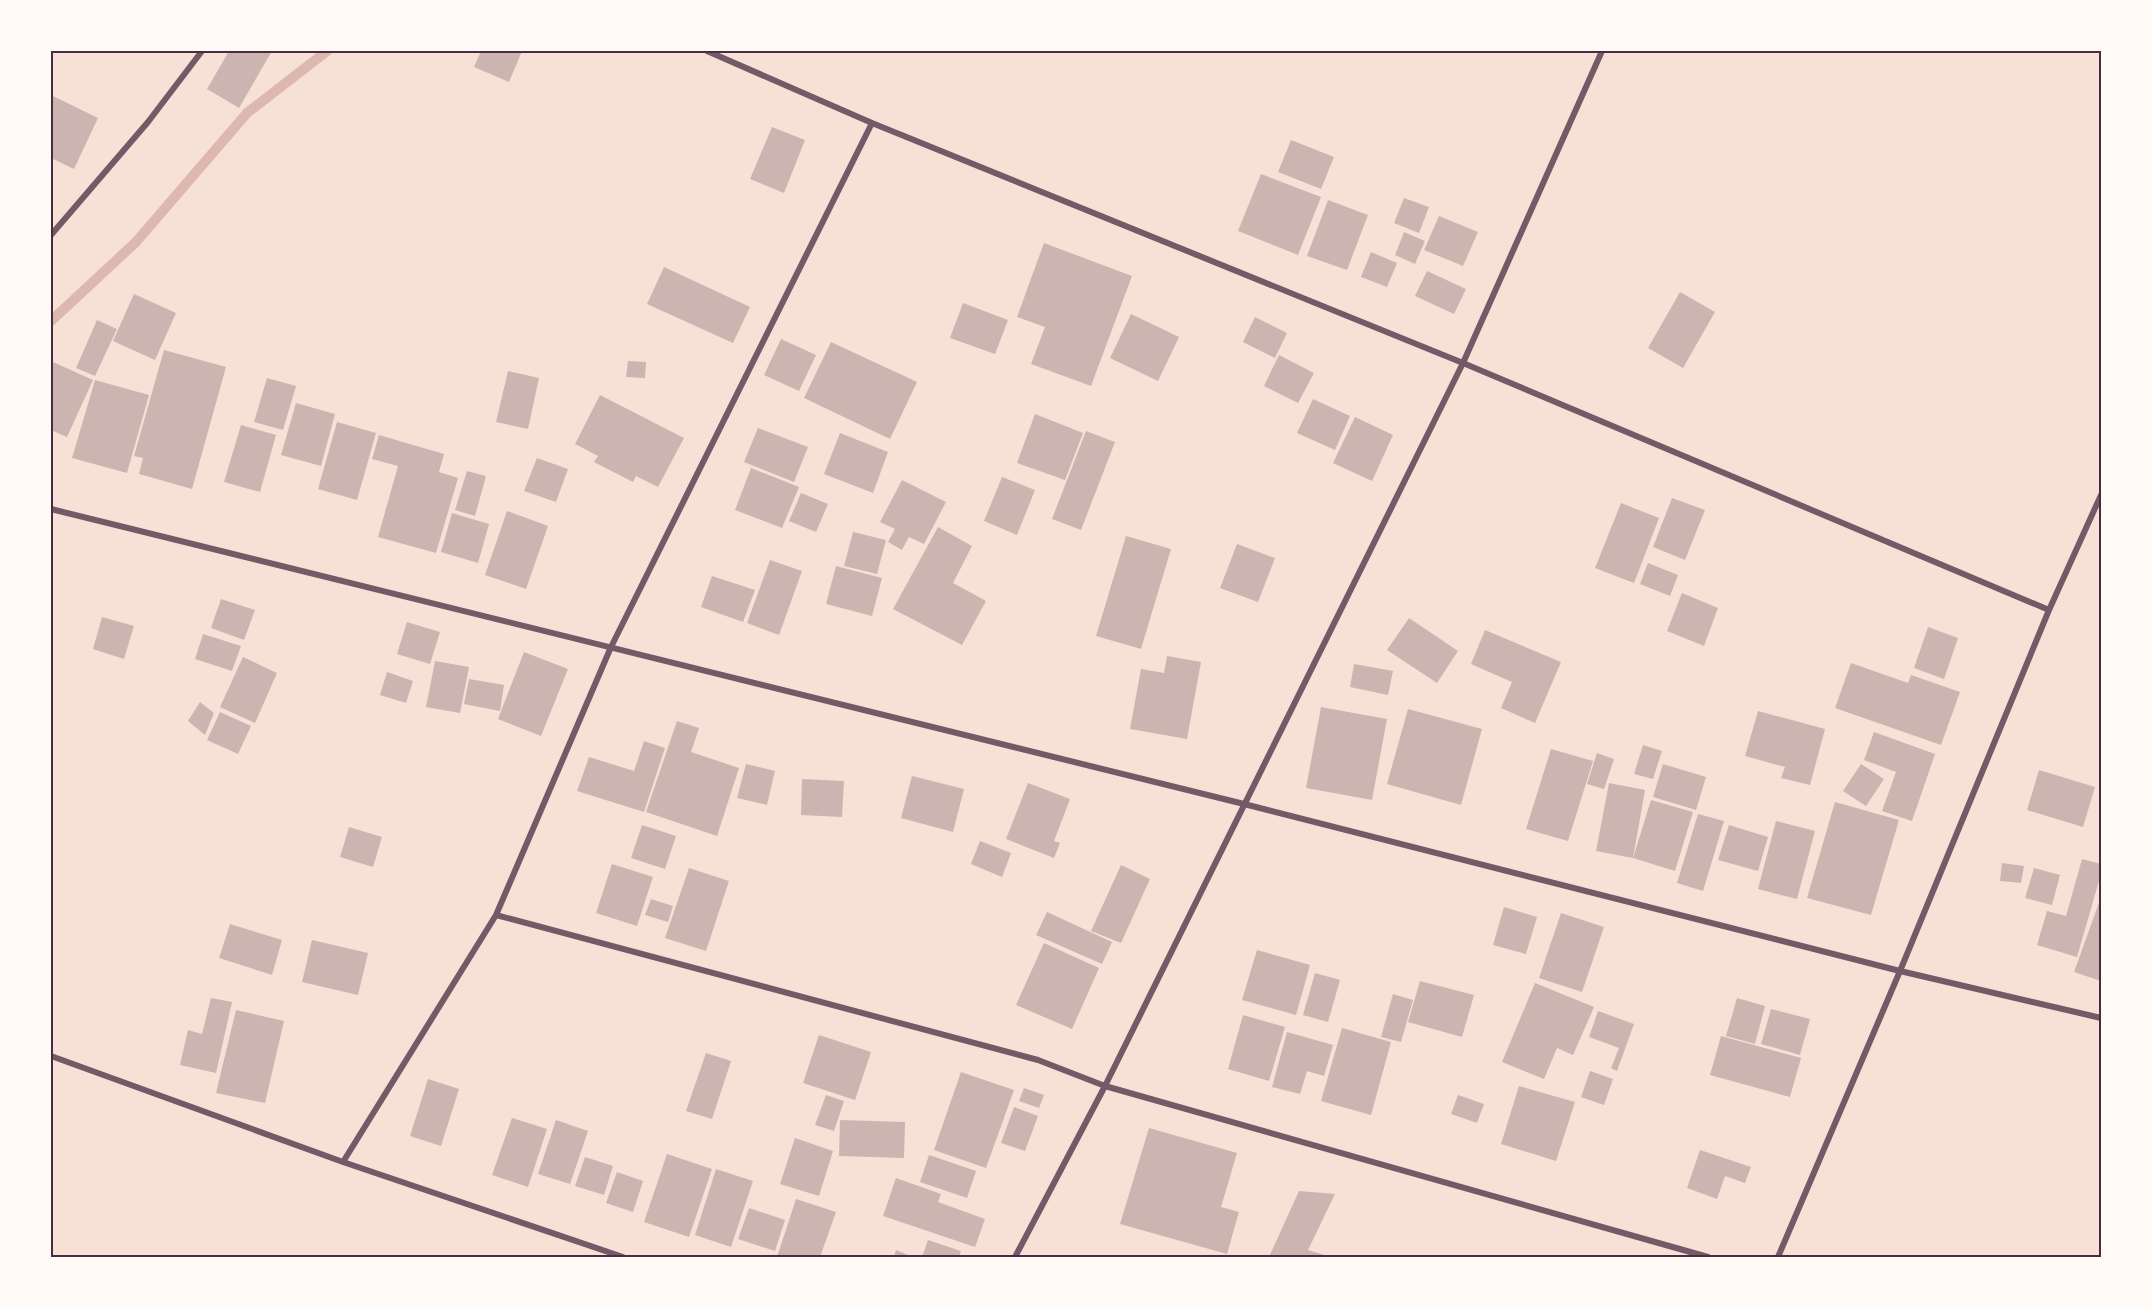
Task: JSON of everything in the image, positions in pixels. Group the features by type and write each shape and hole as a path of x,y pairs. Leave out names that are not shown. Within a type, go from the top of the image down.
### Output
{"street":[{"path":"51,236 148,122 202,51"},
{"path":"707,51 872,123 1464,363 2049,610"},
{"path":"1015,1257 1105,1086 1464,363 1602,51"},
{"path":"343,1162 496,915 611,647 872,123"},
{"path":"1778,1257 1900,971 2049,610 2101,495"},
{"path":"51,509 1244,804 1900,971 2101,1018"},
{"path":"496,915 1038,1060 1105,1086 1708,1257"},
{"path":"51,1056 343,1162 623,1257"}],"building":[{"path":"229,51 272,51 239,108 207,89"},
{"path":"481,51 522,51 509,82 474,67"},
{"path":"51,95 98,118 74,169 51,158"},
{"path":"772,127 805,140 784,193 750,179"},
{"path":"1291,140 1334,157 1321,189 1278,172"},
{"path":"1261,174 1321,197 1298,255 1238,231"},
{"path":"1404,198 1429,207 1419,233 1394,223"},
{"path":"1328,200 1368,215 1347,270 1307,256"},
{"path":"1439,216 1478,232 1463,266 1424,250"},
{"path":"1404,232 1425,241 1415,264 1395,255"},
{"path":"1044,243 1132,276 1091,386 1031,364 1045,327 1017,317"},
{"path":"1371,252 1397,263 1387,287 1361,277"},
{"path":"664,267 750,307 733,343 647,304"},
{"path":"1427,271 1466,289 1454,314 1415,296"},
{"path":"1680,292 1715,312 1683,368 1648,348"},
{"path":"134,294 176,313 155,360 113,341"},
{"path":"963,303 1008,320 995,354 950,338"},
{"path":"1131,314 1179,337 1158,381 1110,358"},
{"path":"1255,317 1287,333 1275,358 1243,342"},
{"path":"97,320 117,329 95,376 76,368"},
{"path":"781,339 816,355 799,391 764,375"},
{"path":"831,342 917,382 890,439 804,398"},
{"path":"164,350 226,367 192,489 139,474 143,458 134,456"},
{"path":"1279,355 1314,373 1298,403 1264,386"},
{"path":"628,361 646,362 645,378 626,377"},
{"path":"53,362 93,380 67,437 51,430 51,367"},
{"path":"508,371 539,378 528,429 496,422"},
{"path":"267,378 296,386 283,430 254,422"},
{"path":"95,380 149,395 127,473 72,458"},
{"path":"600,395 684,438 658,487 636,476 633,482 594,462 598,456 575,444"},
{"path":"1313,399 1350,416 1335,450 1297,433"},
{"path":"296,403 335,414 321,466 281,455"},
{"path":"1035,414 1083,433 1065,480 1017,463"},
{"path":"1355,417 1393,435 1372,481 1333,463"},
{"path":"337,422 376,433 357,500 318,489"},
{"path":"241,425 276,435 260,492 224,482"},
{"path":"758,428 808,447 794,482 744,462"},
{"path":"1086,431 1115,442 1081,530 1052,519"},
{"path":"840,433 888,452 873,493 824,474"},
{"path":"379,435 444,454 439,472 458,478 436,553 378,537 398,466 372,459"},
{"path":"537,458 568,469 556,502 524,491"},
{"path":"751,468 799,487 782,528 735,510"},
{"path":"467,471 486,476 475,516 455,510"},
{"path":"1002,477 1035,490 1017,535 984,521"},
{"path":"902,480 946,502 924,544 909,537 902,550 888,542 895,529 880,522"},
{"path":"801,493 828,504 816,532 789,521"},
{"path":"1672,498 1705,510 1685,560 1653,547"},
{"path":"1621,503 1659,518 1634,583 1595,568"},
{"path":"507,511 548,526 526,589 485,575"},
{"path":"452,513 489,524 478,563 441,552"},
{"path":"938,527 972,546 953,583 986,601 962,645 893,609"},
{"path":"853,532 886,540 877,574 844,566"},
{"path":"1126,536 1171,549 1141,649 1096,636"},
{"path":"1237,544 1275,558 1258,602 1220,588"},
{"path":"770,560 802,571 779,635 747,623"},
{"path":"1648,563 1678,575 1670,596 1640,584"},
{"path":"836,566 882,578 872,616 826,604"},
{"path":"712,576 755,590 743,622 701,607"},
{"path":"1682,593 1718,608 1704,646 1667,631"},
{"path":"221,599 255,610 244,640 211,628"},
{"path":"102,617 134,626 124,659 93,649"},
{"path":"1409,618 1458,651 1437,683 1387,650"},
{"path":"407,622 440,632 430,664 397,654"},
{"path":"1928,627 1958,638 1944,679 1914,668"},
{"path":"1485,630 1561,662 1535,723 1501,708 1512,682 1471,664"},
{"path":"203,634 241,646 232,671 195,659"},
{"path":"524,652 568,669 541,736 498,719"},
{"path":"1167,656 1201,662 1187,739 1130,729 1141,669 1164,673"},
{"path":"243,657 277,673 255,723 220,707"},
{"path":"435,661 469,667 460,713 426,707"},
{"path":"1851,663 1908,683 1911,675 1960,692 1941,745 1835,708"},
{"path":"1354,664 1393,671 1388,695 1350,687"},
{"path":"387,672 413,681 406,703 380,695"},
{"path":"469,679 504,685 500,711 464,704"},
{"path":"200,702 214,713 205,735 188,721"},
{"path":"1321,707 1387,719 1372,800 1306,788"},
{"path":"1408,709 1482,729 1461,805 1387,784"},
{"path":"1758,711 1825,729 1810,785 1781,778 1785,767 1745,756"},
{"path":"220,712 251,726 238,754 207,740"},
{"path":"677,721 699,728 691,752 739,768 717,836 646,812"},
{"path":"1874,732 1935,754 1912,821 1882,811 1896,772 1864,760"},
{"path":"644,741 665,748 644,812 577,791 589,757 634,771"},
{"path":"1643,745 1662,751 1653,779 1634,774"},
{"path":"1551,749 1593,761 1568,841 1526,829"},
{"path":"1597,753 1614,759 1604,789 1587,784"},
{"path":"746,764 775,771 767,805 737,798"},
{"path":"1663,764 1706,777 1696,810 1653,797"},
{"path":"1861,764 1884,779 1866,806 1843,791"},
{"path":"2039,770 2095,787 2083,827 2027,810"},
{"path":"912,776 964,789 953,832 901,818"},
{"path":"802,779 844,781 842,817 801,815"},
{"path":"1028,783 1070,799 1054,841 1060,843 1054,858 1006,839"},
{"path":"1609,783 1645,790 1633,858 1596,851"},
{"path":"1651,800 1693,812 1675,871 1633,858"},
{"path":"1835,802 1899,820 1871,915 1807,898"},
{"path":"1698,814 1724,821 1703,891 1677,883"},
{"path":"1776,821 1815,831 1797,899 1758,889"},
{"path":"642,825 676,836 665,869 631,858"},
{"path":"1729,825 1768,837 1758,871 1718,860"},
{"path":"349,827 382,837 373,867 340,857"},
{"path":"980,841 1011,853 1002,877 971,864"},
{"path":"2082,859 2101,864 2101,874 2077,957 2037,945 2047,911 2066,916"},
{"path":"2002,863 2024,866 2021,883 2000,881"},
{"path":"612,864 653,877 637,926 596,913"},
{"path":"1121,865 1150,879 1121,943 1091,931"},
{"path":"689,868 729,881 706,951 665,938"},
{"path":"2034,868 2060,875 2052,905 2025,898"},
{"path":"2101,897 2101,981 2074,972"},
{"path":"651,899 673,906 668,922 645,915"},
{"path":"1504,907 1537,917 1526,954 1493,945"},
{"path":"1047,912 1112,942 1102,964 1036,935"},
{"path":"1561,913 1604,927 1582,992 1539,978"},
{"path":"230,924 282,940 272,975 219,958"},
{"path":"312,940 368,953 358,995 302,982"},
{"path":"1044,943 1099,968 1072,1029 1016,1005"},
{"path":"1257,950 1310,965 1296,1015 1242,1000"},
{"path":"1315,973 1340,980 1328,1022 1303,1015"},
{"path":"1420,981 1474,995 1462,1037 1408,1022"},
{"path":"1535,983 1594,1007 1573,1055 1557,1048 1544,1079 1502,1062"},
{"path":"1393,994 1413,1000 1401,1042 1381,1037"},
{"path":"211,998 232,1002 216,1073 180,1065 188,1030 202,1034"},
{"path":"1737,998 1765,1006 1755,1044 1726,1036"},
{"path":"1771,1009 1810,1019 1800,1055 1761,1044"},
{"path":"236,1010 284,1021 265,1103 216,1093"},
{"path":"1598,1011 1634,1024 1617,1071 1611,1068 1619,1048 1589,1037"},
{"path":"1243,1015 1285,1027 1269,1081 1228,1069"},
{"path":"1342,1028 1391,1042 1371,1115 1321,1101"},
{"path":"1287,1032 1333,1045 1324,1076 1307,1071 1300,1094 1272,1087"},
{"path":"819,1035 871,1052 855,1100 803,1083"},
{"path":"1721,1036 1801,1058 1790,1097 1710,1075"},
{"path":"706,1053 731,1061 712,1119 686,1111"},
{"path":"1590,1071 1613,1079 1604,1105 1581,1097"},
{"path":"961,1072 1014,1090 986,1168 934,1150"},
{"path":"428,1079 459,1089 441,1146 410,1136"},
{"path":"1519,1086 1575,1102 1556,1161 1501,1144"},
{"path":"1024,1088 1044,1095 1039,1108 1019,1101"},
{"path":"826,1095 844,1101 834,1131 815,1125"},
{"path":"1458,1095 1484,1104 1477,1123 1451,1114"},
{"path":"1014,1107 1038,1116 1025,1151 1001,1143"},
{"path":"512,1118 547,1129 528,1187 492,1175"},
{"path":"556,1120 588,1131 570,1184 538,1174"},
{"path":"840,1120 905,1122 904,1158 839,1156"},
{"path":"1149,1128 1237,1153 1221,1207 1239,1212 1227,1254 1120,1224"},
{"path":"795,1138 833,1151 819,1196 780,1184"},
{"path":"1700,1150 1751,1167 1745,1183 1725,1176 1717,1199 1687,1188"},
{"path":"667,1154 712,1169 689,1237 644,1222"},
{"path":"929,1155 976,1171 967,1198 920,1182"},
{"path":"585,1157 613,1166 604,1195 575,1186"},
{"path":"716,1169 753,1181 731,1247 695,1235"},
{"path":"617,1172 643,1181 633,1212 606,1203"},
{"path":"896,1178 941,1194 938,1202 985,1219 975,1247 883,1216"},
{"path":"1299,1191 1335,1194 1308,1250 1331,1257 1269,1257"},
{"path":"796,1199 836,1212 820,1257 777,1257"},
{"path":"749,1208 785,1220 775,1251 738,1239"},
{"path":"928,1240 961,1251 959,1257 922,1257"},
{"path":"896,1250 913,1257 894,1257"}],"waterway":[{"path":"51,321 136,242 247,113 327,51"}]}
